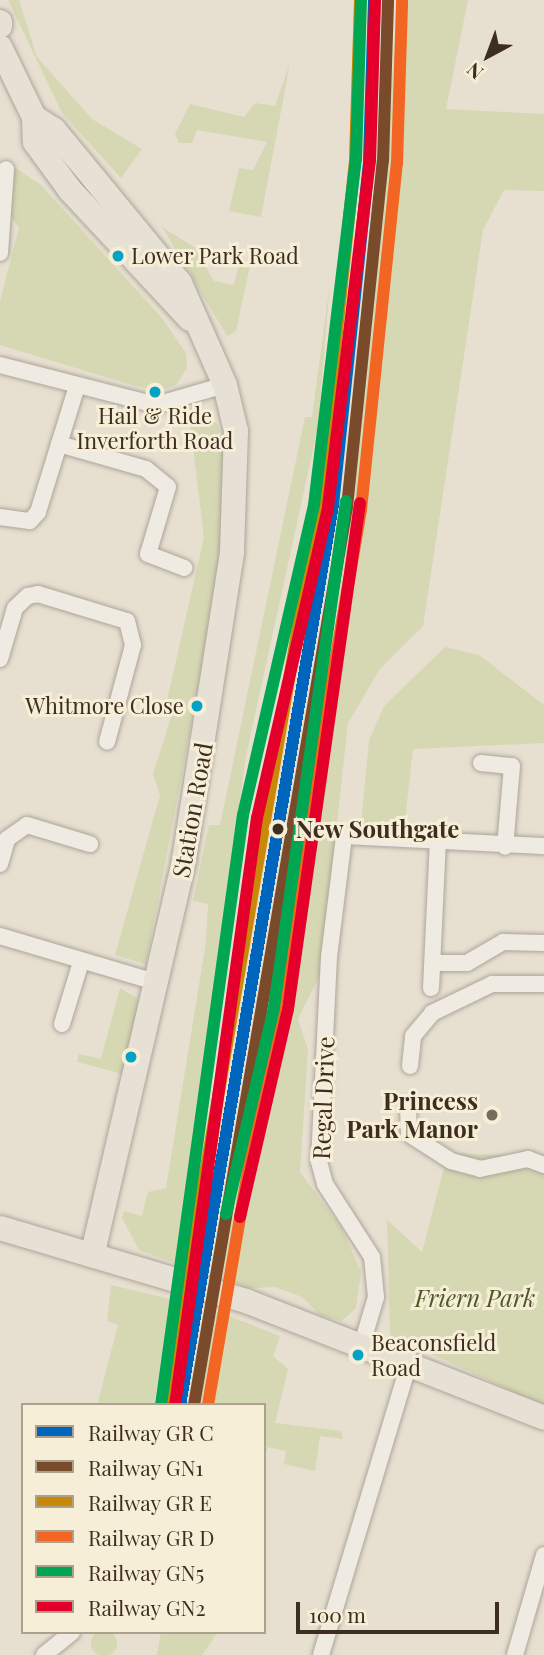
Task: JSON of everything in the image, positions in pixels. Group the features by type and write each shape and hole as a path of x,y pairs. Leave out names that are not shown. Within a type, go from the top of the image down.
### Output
{"main road":[{"name":"Station Road","path":"0,47 34,117 35,142 122,246 195,324"},
{"name":"Station Road","path":"34,117 54,130 122,209 180,283 195,324 225,385 236,431 233,553 159,983 92,1255"},
{"path":"122,209 115,218 127,232 122,246"},
{"path":"0,1228 246,1301 410,1360 544,1418"}],"street":[{"path":"0,253 6,169"},
{"path":"0,365 156,405 225,385"},
{"path":"0,517 30,521 38,512 77,386"},
{"path":"59,444 146,469 168,487 148,554 184,568"},
{"path":"0,659 15,608 27,596 38,594 127,621 133,645 107,741"},
{"path":"481,763 512,766 505,846"},
{"path":"0,864 7,839 27,825 90,844"},
{"name":"Regal Drive","path":"362,1344 376,1297 372,1257 325,1184 318,1161 329,957 344,836 438,841"},
{"path":"431,988 438,841 544,846"},
{"path":"0,936 159,983"},
{"path":"433,963 467,963 503,942 544,943"},
{"path":"62,1024 81,962"},
{"path":"410,1066 413,1036 432,1013 485,986 544,984"},
{"path":"408,1106 409,1134 451,1161 480,1169 528,1159 544,1165"},
{"path":"321,1655 410,1360"},
{"path":"515,1655 544,1555"},
{"path":"44,1655 70,1634"}],"green space":[{"path":"8,0 19,0 37,57 92,119 142,149 121,178 62,113"},
{"path":"398,0 468,0 446,109 544,114 544,191 504,190 483,230 423,626 380,669 348,723 320,975 298,1019 308,1050 300,1172 342,1229 361,1272 356,1308 342,1321 321,1316 302,1297 275,1287 251,1288 218,1278 292,957 310,837 371,334"},
{"path":"290,63 261,217 229,211 239,168 253,170 267,142 197,130 192,143 179,143 175,134 190,104 244,117 255,103 275,106"},
{"path":"11,165 41,185 162,318 186,353 187,368 176,385 160,391 135,386 0,345 0,301 19,228 8,213"},
{"path":"162,227 194,247 214,281 234,285 240,259 251,261 236,331 227,336"},
{"path":"330,283 318,427 246,756 177,1264 139,1250 122,1218 124,1211 142,1216 148,1192 166,1188 206,942 208,904 193,901 209,825 220,825 305,417 312,417"},
{"path":"198,406 217,424 225,445 220,572 146,964 115,955 160,795 153,774 174,708 166,705 204,537 190,423 164,411"},
{"path":"445,647 479,655 544,705 544,743 413,749 404,829 361,825 369,740 384,706"},
{"path":"120,988 140,1000 123,1074 77,1062 79,1054 101,1059"},
{"name":"Friern Park","path":"448,1153 544,1157 544,1406 390,1335 387,1220 422,1252"},
{"path":"111,1285 171,1299 154,1403 98,1403 118,1325 107,1321"},
{"path":"214,1310 280,1336 273,1356 288,1369 275,1423 341,1431 343,1439 320,1436 315,1471 284,1464 286,1451 268,1447 266,1453 266,1403 200,1403"},
{"path":"94,1634 114,1634 114,1653 104,1656 94,1653 91,1643"},
{"path":"161,1634 217,1634 202,1655 157,1655"}],"transit line":[{"path":"166,1403 319,503 355,159 360,0"},
{"path":"180,1403 333,505 369,160 374,0"},
{"path":"208,1403 361,510 397,163 402,1"}],"rail line":[{"name":"GN5","path":"161,1403 243,815 314,505 356,159 361,0"},
{"name":"GN2","path":"175,1403 257,818 328,507 370,161 375,0"},
{"name":"GN1","path":"194,1403 347,507 383,161 388,0"},
{"name":"GN5","path":"226,1214 274,1007 346,501"},
{"name":"GN2","path":"240,1217 288,1009 360,503"}],"place":[{"name":"Lower Park Road","path":"118,256"},
{"name":"Hail & Ride Inverforth Road","path":"155,392"},
{"name":"Whitmore Close","path":"197,706"},
{"name":"New Southgate","path":"278,829"},
{"name":"Princess Park Manor","path":"492,1115"},
{"name":"Beaconsfield Road","path":"358,1355"}]}
